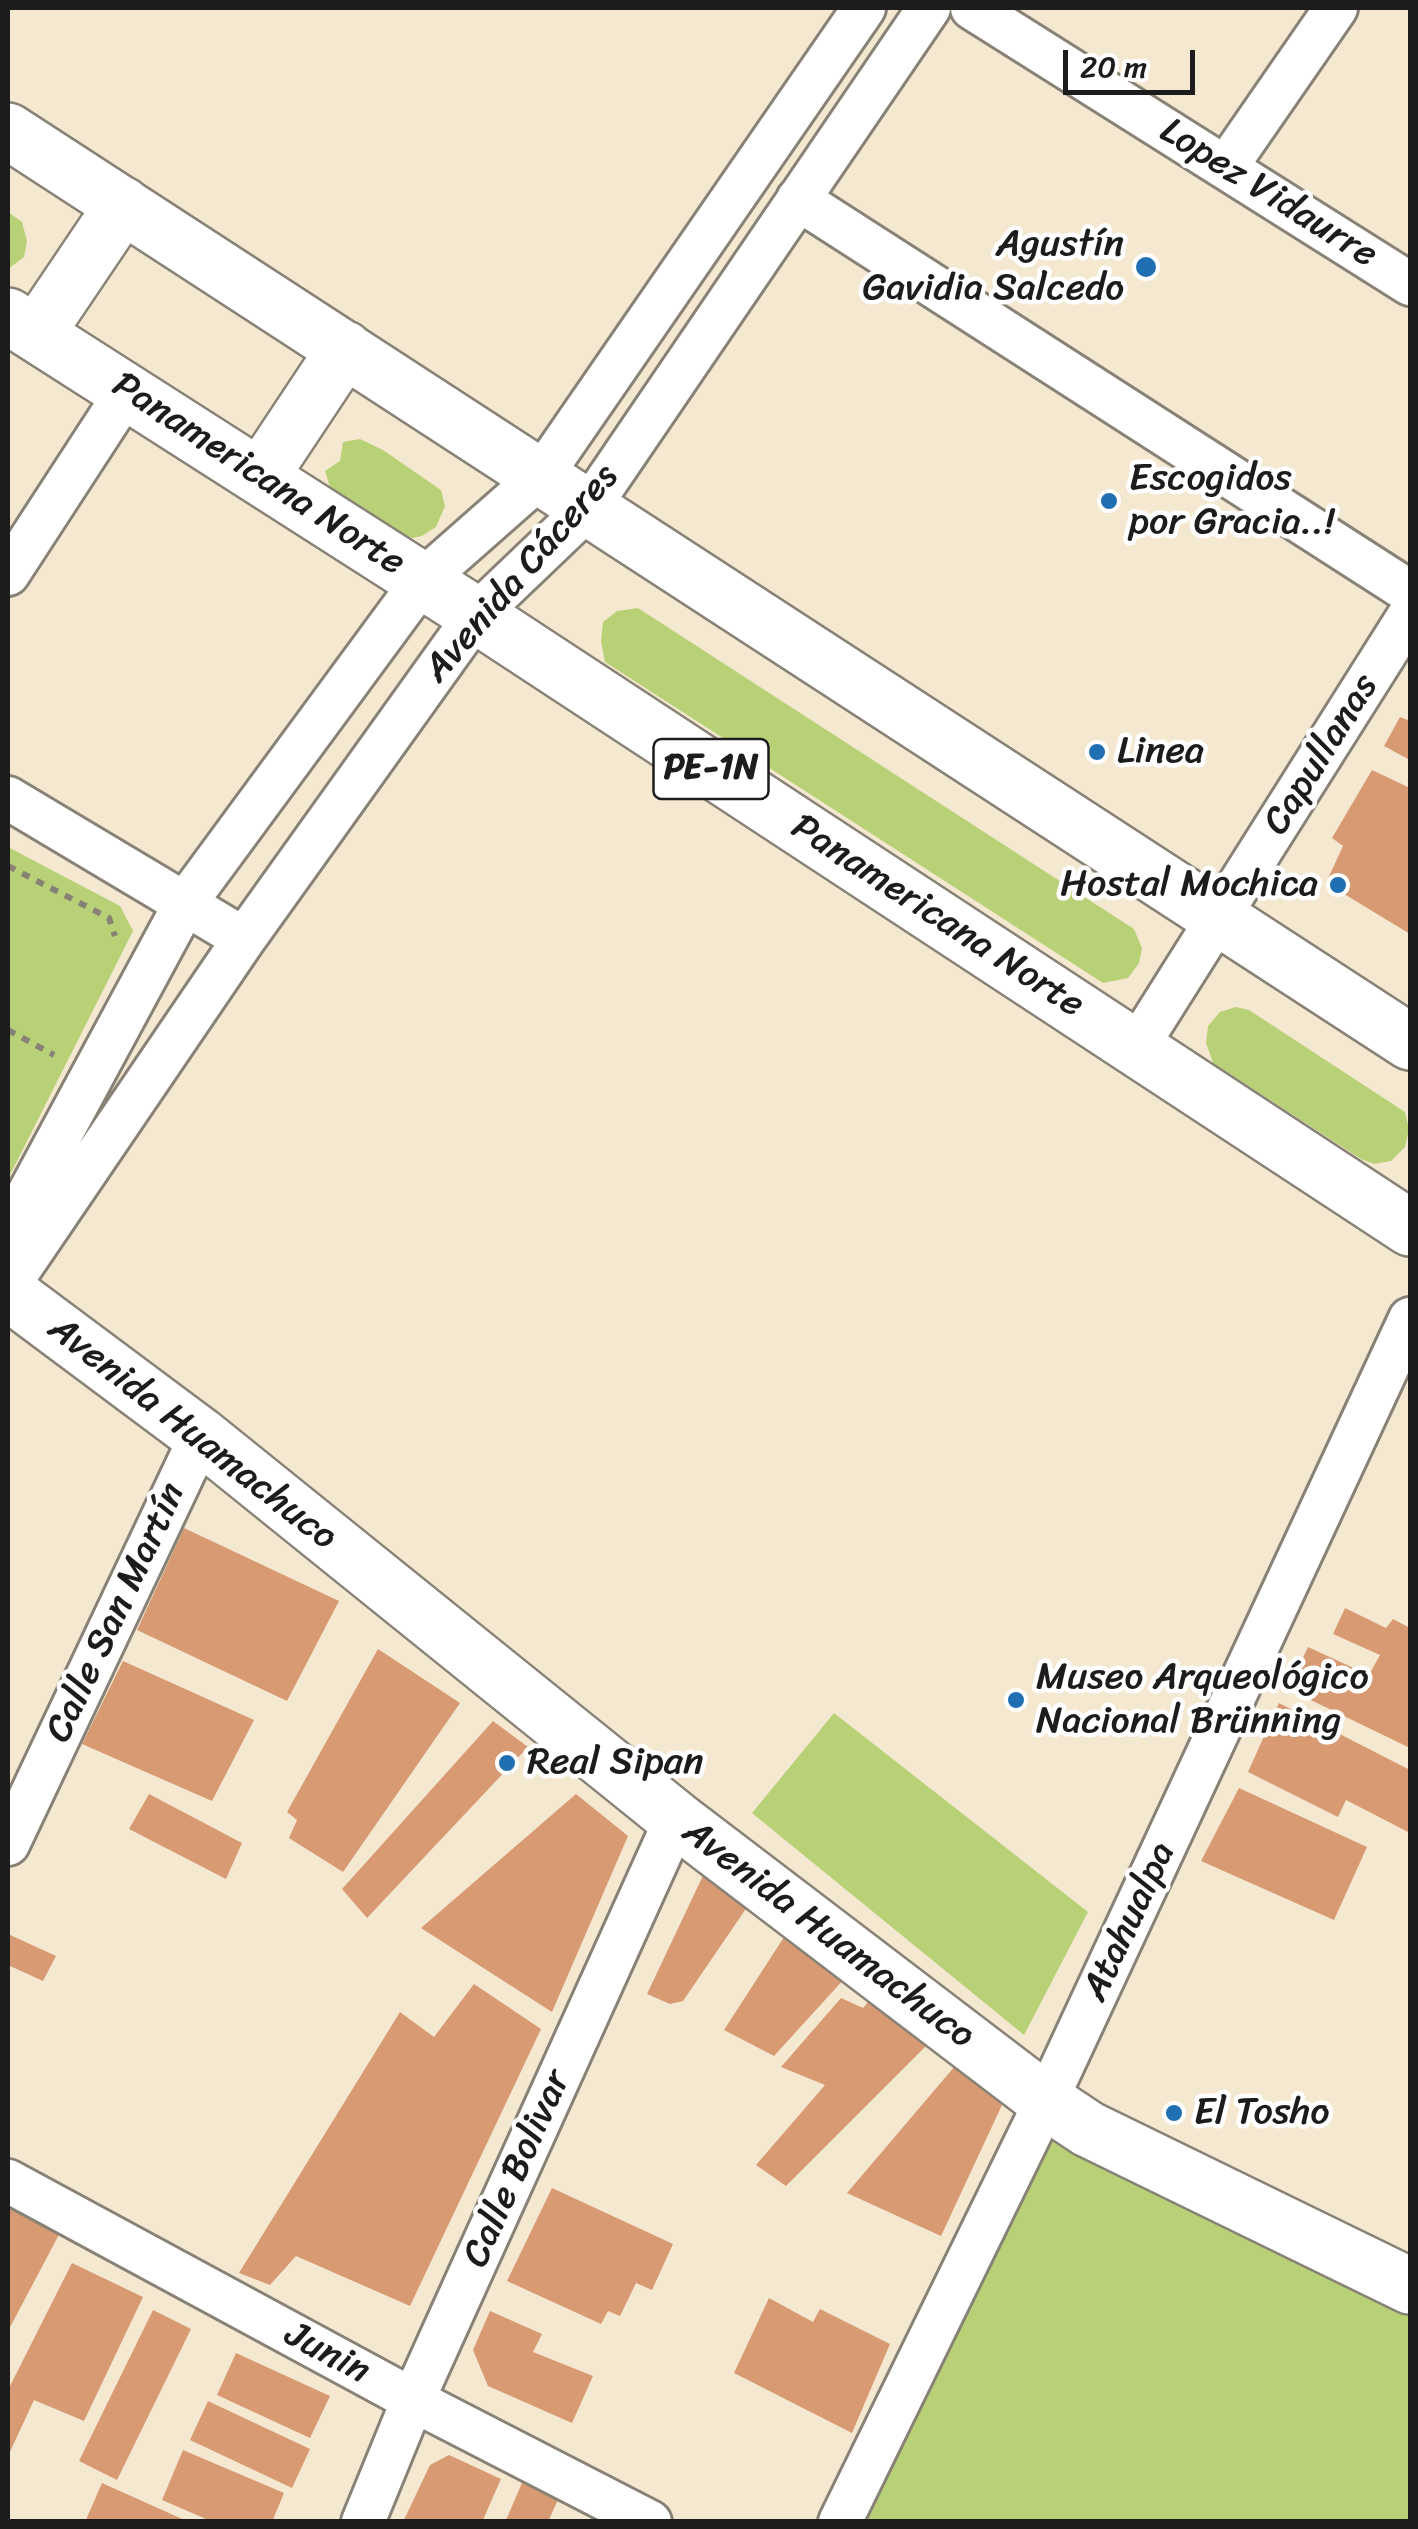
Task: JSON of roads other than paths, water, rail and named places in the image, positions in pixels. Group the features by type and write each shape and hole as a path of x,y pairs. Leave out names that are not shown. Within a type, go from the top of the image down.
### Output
{"main road":[{"path":"8,130 1410,1042"},
{"path":"22,325 123,206"},
{"name":"Panamericana Norte","path":"22,325 476,614 1410,1228"},
{"path":"260,477 344,348"},
{"name":"Avenida Huamachuco","path":"8,1289 201,1436 676,1819 1046,2101 1088,2129 1410,2286"}],"street":[{"name":"Avenida Cáceres","path":"8,1232 186,902 422,580 541,476 864,8"},
{"name":"Avenida Cáceres","path":"8,1289 244,939 476,614 589,506 929,8"},
{"name":"Lopez Vidaurre","path":"972,8 1410,284"},
{"path":"1226,168 1336,8"},
{"path":"798,199 1410,592"},
{"path":"8,574 127,392"},
{"name":"Capullanas","path":"1136,1048 1410,614"},
{"path":"8,798 244,939"},
{"name":"Atahualpa","path":"840,2522 1046,2101 1410,1319"},
{"name":"Calle San Martín","path":"8,1844 201,1436"},
{"name":"Calle Bolivar","path":"363,2522 413,2400 676,1819"},
{"name":"Junin","path":"8,2182 413,2400 650,2522"}],"place":[{"name":"Agustín Gavidia Salcedo","path":"1146,267"},
{"name":"Escogidos por Gracia..!","path":"1109,501"},
{"name":"Linea","path":"1097,752"},
{"name":"Hostal Mochica","path":"1338,885"},
{"name":"Museo Arqueológico Nacional Brünning","path":"1016,1700"},
{"name":"Real Sipan","path":"507,1763"},
{"name":"El Tosho","path":"1174,2113"}]}
